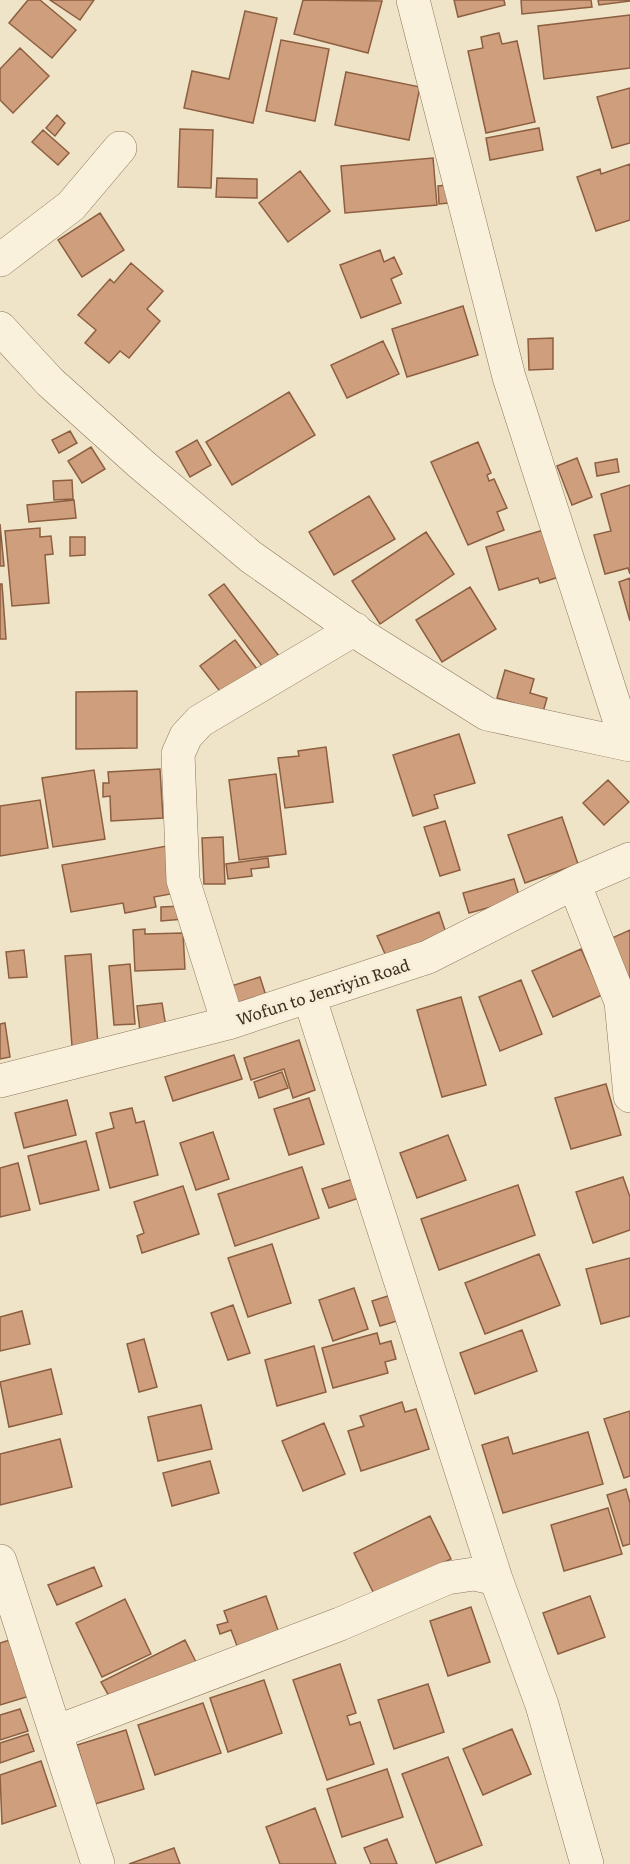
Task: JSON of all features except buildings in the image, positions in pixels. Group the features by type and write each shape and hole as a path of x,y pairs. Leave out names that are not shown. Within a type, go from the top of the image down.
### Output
{"street":[{"path":"413,0 510,378 628,745"},
{"path":"0,260 71,206 120,148"},
{"path":"0,328 50,382 251,557 355,628 487,714 628,745"},
{"path":"228,1023 183,880 178,754 186,735 200,721 355,628"},
{"name":"Wofun to Jenriyin Road","path":"0,1081 228,1023 428,957 574,883 630,859"},
{"path":"574,883 621,1002 630,1096"},
{"path":"309,996 496,1579 542,1705 587,1864"},
{"path":"0,1562 98,1864"},
{"path":"56,1732 340,1624 447,1578 474,1574 496,1579"}]}
